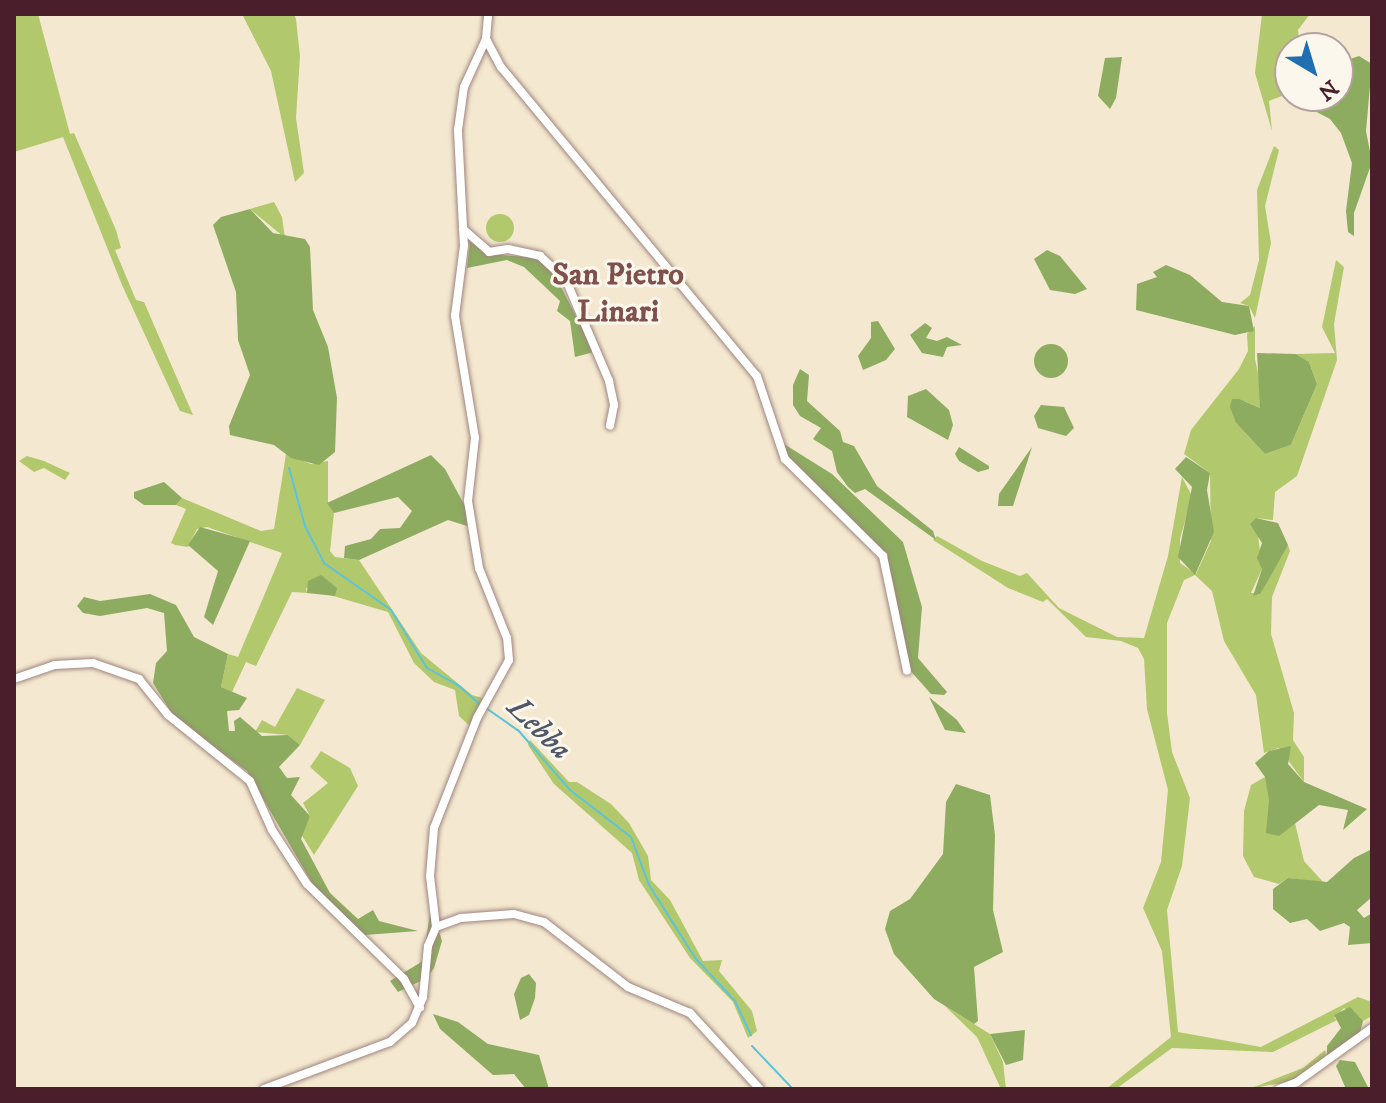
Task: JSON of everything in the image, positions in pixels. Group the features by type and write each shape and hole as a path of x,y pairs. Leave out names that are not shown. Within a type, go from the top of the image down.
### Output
{"street":[{"path":"264,1089 390,1042 403,1034 420,1008 436,927 432,838 483,706 510,653 479,568 468,501 475,438 455,316 463,229 461,104 472,59 486,39 488,14"},
{"path":"486,39 501,67 757,376 772,433 785,459 883,556 907,671"},
{"path":"463,229 489,252 508,249 540,256 566,280 609,381 614,405 610,426"},
{"path":"14,679 55,665 93,663 139,679 168,715 250,781 272,830 307,884 404,979 420,1008"},
{"path":"436,927 461,918 514,914 544,922 628,987 690,1013 760,1089"},
{"path":"1279,1089 1297,1082 1372,1028"}],"green space":[{"path":"14,14 38,14 70,134 74,133 116,230 121,248 115,250 136,300 144,302 193,415 180,411 122,285 63,137 14,152"},
{"path":"242,14 294,14 296,19 300,56 296,118 304,173 295,182 271,71"},
{"path":"1262,14 1310,14 1298,32 1274,32 1274,99 1269,101 1272,131 1255,73"},
{"path":"1359,56 1372,64 1366,131 1372,162 1354,213 1354,236 1348,232 1346,211 1352,163 1341,133 1330,119 1317,112 1354,112 1354,58"},
{"path":"1122,57 1116,98 1110,109 1098,96 1105,58"},
{"path":"1274,146 1279,150 1265,206 1271,243 1255,318 1249,306 1240,303 1250,295 1259,260 1257,190"},
{"path":"274,202 282,217 285,238 250,209"},
{"path":"250,209 273,233 305,239 310,247 313,310 328,347 337,398 335,452 319,465 291,458 274,445 230,435 229,426 250,375 238,340 236,292 213,225 221,217"},
{"path":"500,214 510,218 514,228 510,238 500,242 490,238 486,228 490,218"},
{"path":"470,242 490,254 539,258 552,269 594,352 575,357 570,321 557,311 560,301 524,267 507,260 467,268"},
{"path":"1047,250 1060,256 1087,289 1075,294 1050,290 1034,259"},
{"path":"1336,260 1344,267 1334,324 1337,360 1297,476 1275,492 1273,520 1256,518 1262,569 1251,593 1261,593 1281,552 1288,545 1290,551 1272,597 1271,634 1294,713 1293,740 1304,757 1304,782 1279,748 1264,753 1256,695 1224,641 1212,591 1195,575 1184,580 1167,623 1167,713 1172,752 1190,798 1182,866 1167,910 1178,1032 1261,1047 1358,997 1372,1002 1372,1016 1363,1021 1344,1008 1334,1018 1337,1020 1273,1052 1172,1048 1116,1089 1106,1089 1171,1037 1162,951 1143,908 1161,862 1168,790 1147,709 1144,659 1138,648 1121,641 1086,637 1047,599 1043,602 1008,588 933,540 937,536 982,561 1020,576 1027,573 1059,608 1117,637 1144,638 1168,556 1182,477 1192,496 1180,539 1180,563 1196,574 1211,541 1210,473 1184,454 1191,430 1239,369 1248,351 1247,334 1255,326 1255,359 1263,398 1260,408 1244,401 1236,423 1265,454 1291,445 1317,384 1309,362 1296,354 1335,353 1322,327"},
{"path":"1166,265 1190,275 1222,302 1249,306 1254,331 1235,335 1136,310 1137,284 1157,277 1153,272"},
{"path":"878,321 895,349 886,360 863,370 858,356 871,338 871,322"},
{"path":"925,323 932,328 926,338 937,341 947,337 962,345 947,347 943,357 922,353 910,335"},
{"path":"1051,344 1063,349 1068,361 1063,373 1051,378 1039,373 1034,361 1039,349"},
{"path":"1257,353 1296,354 1309,362 1317,384 1291,445 1265,454 1236,423 1230,407 1232,399 1239,399 1260,408"},
{"path":"800,369 809,375 807,401 840,431 843,442 854,446 877,486 933,531 936,540 865,489 855,493 848,487 837,472 832,451 813,439 821,428 800,416 793,405 793,385"},
{"path":"926,389 949,410 953,425 948,440 907,417 908,396"},
{"path":"1041,405 1064,407 1074,428 1066,436 1038,428 1034,416"},
{"path":"784,444 832,474 903,542 922,607 918,658 947,692 944,695 931,694 907,667 883,555 786,458"},
{"path":"959,447 989,466 989,469 978,472 959,461 955,454"},
{"path":"1032,447 1013,506 998,506 999,494"},
{"path":"286,454 311,464 328,461 328,503 334,513 330,551 335,557 359,560 421,653 472,695 486,699 471,727 459,716 455,690 434,682 414,663 388,612 306,588 307,593 292,592 256,666 246,662 232,692 221,687 228,654 238,657 282,553 207,527 197,529 188,547 175,545 171,543 186,509 176,505 182,498 261,531 274,529"},
{"path":"431,455 445,469 466,508 467,526 448,520 359,560 344,558 345,546 371,539 380,529 400,528 412,511 398,497 334,513 327,503"},
{"path":"27,456 70,473 65,480 44,468 34,472 19,461"},
{"path":"1186,457 1210,473 1207,490 1214,532 1195,575 1178,557 1192,487 1175,469"},
{"path":"164,482 182,498 176,505 144,505 134,498 134,492"},
{"path":"1256,518 1278,523 1288,545 1261,593 1253,596 1262,569 1257,558 1262,543 1250,524"},
{"path":"200,527 250,541 213,625 204,617 218,571 188,545"},
{"path":"321,575 337,588 335,596 307,593 308,581"},
{"path":"150,594 176,605 194,637 228,654 221,687 247,698 239,710 227,711 229,731 235,731 234,721 240,717 262,736 288,735 300,745 279,767 287,778 300,777 291,795 310,816 301,839 330,893 358,919 373,910 379,921 418,931 365,935 316,890 247,771 176,720 153,683 156,663 167,651 164,613 147,608 100,616 83,613 77,606 84,597 100,601"},
{"path":"297,688 325,700 300,745 288,735 255,732 262,720 275,727"},
{"path":"929,697 957,720 966,733 945,730"},
{"path":"530,740 569,782 577,782 611,804 629,823 648,856 651,880 670,900 703,961 722,960 719,971 752,1011 757,1031 748,1038 733,1002 690,958 639,880 632,853 554,784 528,745"},
{"path":"1291,746 1288,764 1304,782 1367,809 1343,830 1348,810 1319,805 1279,836 1266,833 1269,800 1265,777 1255,763 1269,751"},
{"path":"321,751 350,768 358,786 314,855 301,834 310,816 303,803 328,783 310,767"},
{"path":"1265,777 1278,836 1295,823 1304,861 1324,883 1288,878 1279,884 1254,877 1243,856 1244,811 1251,785"},
{"path":"956,784 990,795 995,835 993,910 1003,952 974,967 978,1021 974,1024 934,999 894,954 885,929 890,911 910,899 943,854 946,802"},
{"path":"1372,849 1372,897 1357,910 1364,918 1372,913 1372,943 1348,945 1350,927 1344,923 1320,931 1307,919 1290,923 1273,909 1273,889 1288,878 1327,882 1354,858"},
{"path":"431,906 442,941 434,968 427,978 398,992 390,981 423,961"},
{"path":"529,974 536,983 535,998 529,1015 520,1020 514,994 521,978"},
{"path":"945,1006 990,1034 1003,1062 1006,1089 1001,1089 977,1037"},
{"path":"1350,1007 1363,1021 1360,1032 1327,1060 1327,1046 1341,1028 1334,1015"},
{"path":"433,1014 458,1022 488,1044 539,1055 549,1089 526,1089 514,1074 493,1075 440,1029"},
{"path":"1025,1030 1023,1060 1006,1065 990,1034"},
{"path":"1325,1050 1327,1060 1300,1079 1249,1089 1303,1068"},
{"path":"1340,1060 1355,1062 1369,1089 1346,1089 1336,1066"}],"waterway":[{"name":"Lebba","path":"289,468 305,526 324,563 391,610 427,668 458,685 480,705"},
{"name":"Lebba","path":"486,708 518,730 570,790 631,837 649,885 696,959 735,1001 751,1035"},
{"name":"Lebba","path":"752,1046 793,1089"}],"district":[{"name":"San Pietro Linari","path":"618,294"}]}
